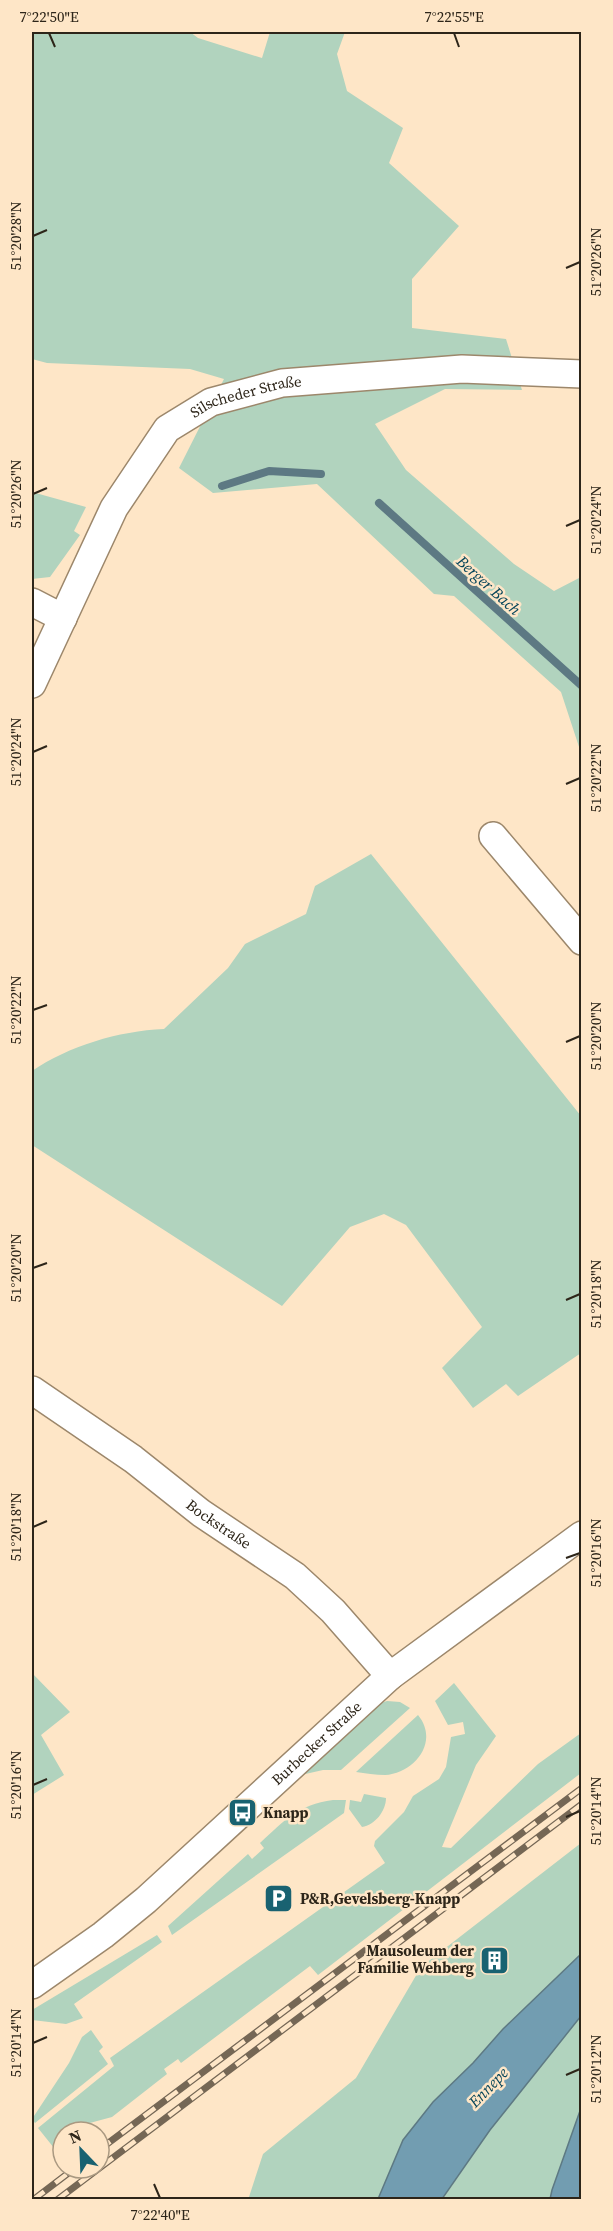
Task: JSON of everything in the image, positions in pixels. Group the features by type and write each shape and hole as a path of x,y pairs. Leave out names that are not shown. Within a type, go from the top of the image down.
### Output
{"street":[{"name":"Silscheder Straße","path":"32,684 114,507 167,429 211,402 282,383 462,369 582,374"},
{"path":"32,602 63,618"},
{"path":"493,836 582,941"},
{"name":"Bockstraße","path":"32,1390 133,1459 201,1513 295,1576 333,1611 390,1676"},
{"name":"Burbecker Straße","path":"32,1985 103,1935 146,1900 390,1676 582,1535"}],"green space":[{"path":"32,32 190,32 198,38 262,58 270,32 345,32 337,54 347,91 403,128 389,163 459,226 412,279 412,328 506,339 522,390 445,389 375,424 406,470 514,564 554,591 581,577 581,753 561,692 454,596 434,594 317,484 213,493 179,468 224,379 190,369 47,363 32,359"},
{"path":"32,492 86,507 74,531 80,535 50,577 32,579"},
{"path":"371,854 581,1116 581,1353 518,1396 506,1384 473,1408 442,1368 482,1327 406,1225 384,1214 350,1227 282,1306 32,1145 32,1071 62,1054 95,1041 129,1033 164,1029 228,968 245,944 306,914 315,886"},
{"path":"32,1673 70,1712 41,1735 64,1775 32,1795"},
{"path":"454,1683 496,1736 476,1765 442,1847 451,1848 538,1764 581,1733 581,1773 318,1975 310,1966 181,2063 178,2059 164,2069 167,2074 112,2117 101,2120 51,2120 51,2144 38,2128 114,2066 110,2058 385,1863 374,1846 375,1841 404,1812 413,1796 439,1779 446,1767 451,1737 465,1734 463,1722 448,1725 435,1701"},
{"path":"387,1701 400,1702 410,1708 341,1770 323,1770 301,1775 378,1704"},
{"path":"418,1715 424,1725 426,1735 421,1754 414,1762 405,1769 385,1775 356,1772"},
{"path":"364,1794 386,1798 386,1803 379,1817 362,1827 349,1809 350,1800 361,1802"},
{"path":"333,1800 346,1800 344,1813 172,1935 168,1926 248,1854 252,1859 264,1848 260,1843 285,1821 310,1806"},
{"path":"581,1843 581,1954 503,2029 473,2063 382,2189 378,2199 248,2200 263,2154 356,2078 421,1967"},
{"path":"157,1935 162,1942 74,2004 83,2018 66,2024 32,2020 32,2010"},
{"path":"581,2016 581,2108 550,2199 442,2200 490,2130"},
{"path":"91,2030 103,2047 99,2051 108,2064 35,2123 32,2119 69,2063 82,2037"}],"water":[{"name":"Ennepe","path":"581,1954 581,2016 490,2130 442,2199 378,2199 403,2140 433,2102 473,2063 503,2029"},
{"path":"581,2108 581,2199 550,2199 552,2190"}],"waterway":[{"name":"Berger Bach","path":"222,486 269,471 321,474"},
{"name":"Berger Bach","path":"379,503 582,686"}],"railway":[{"path":"111,2141 582,1788"},
{"path":"57,2200 582,1804"},
{"path":"33,2200 59,2180"}],"place":[{"name":"Knapp","path":"242,1813"},
{"name":"P&R,Gevelsberg-Knapp","path":"279,1899"},
{"name":"Mausoleum der Familie Wehberg","path":"495,1960"}]}
